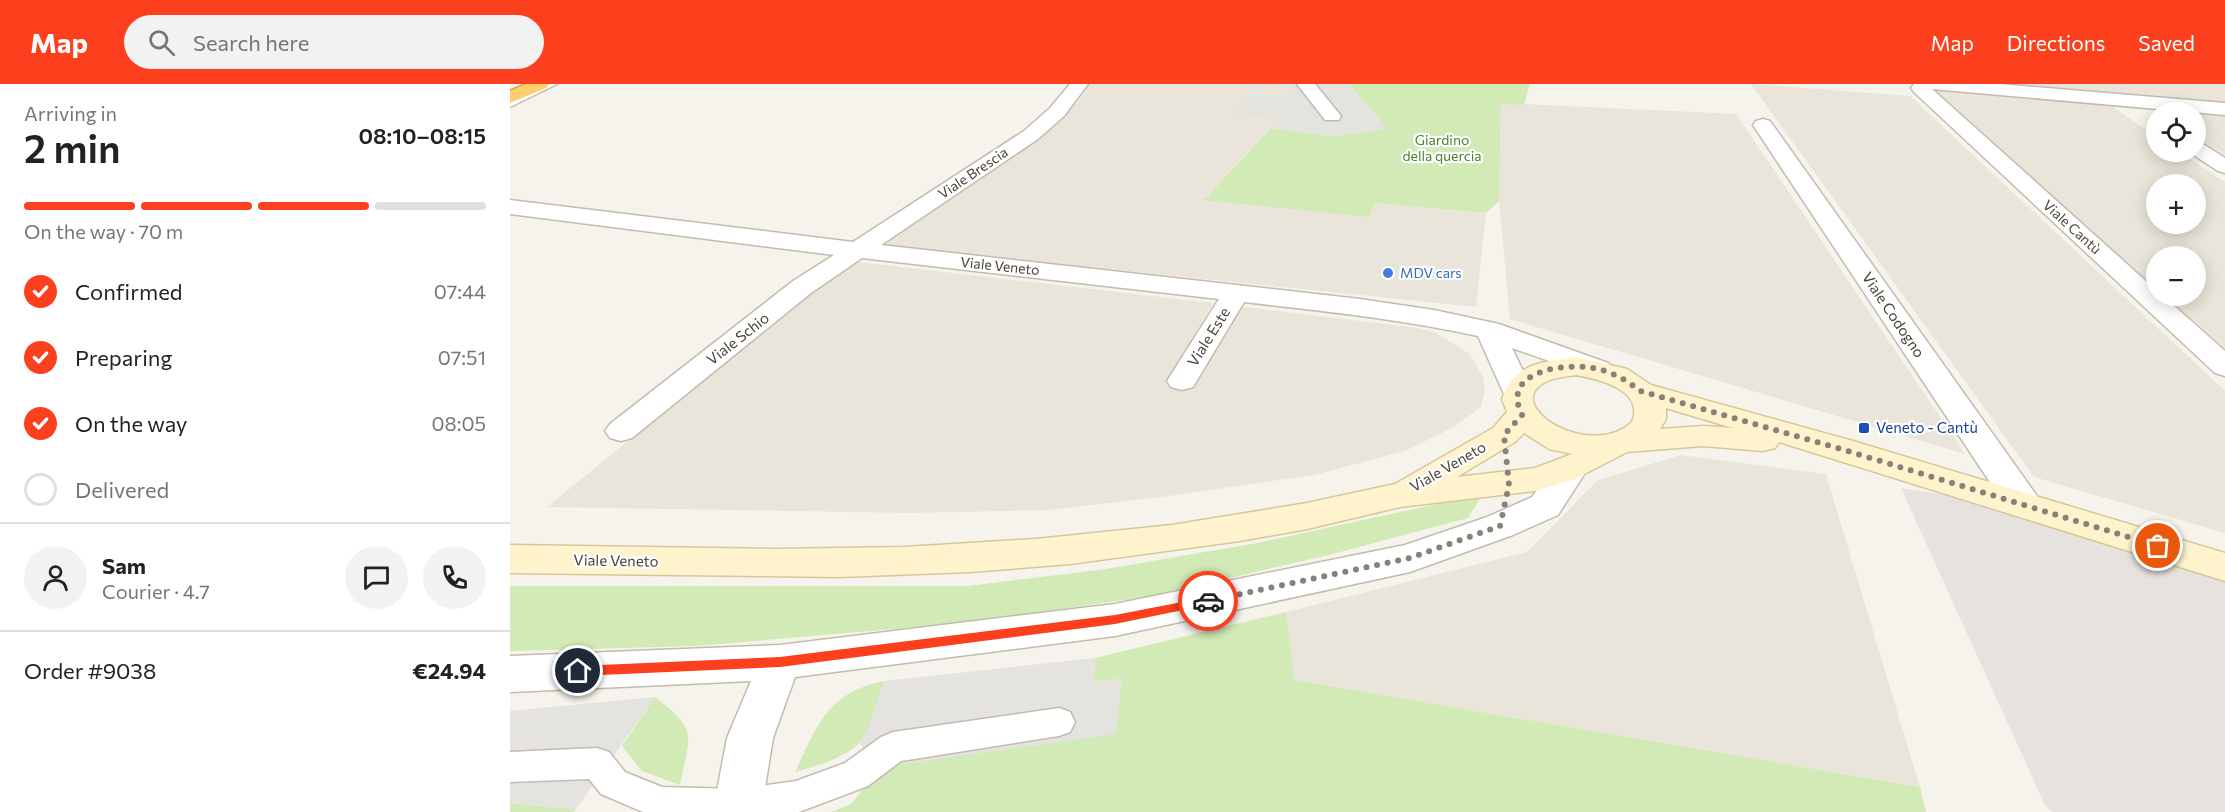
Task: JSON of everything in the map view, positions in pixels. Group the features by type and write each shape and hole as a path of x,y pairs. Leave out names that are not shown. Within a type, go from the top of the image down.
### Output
{"highway":[{"path":"510,100 540,84"}],"main road":[{"path":"1509,485 1514,414 1526,381 1539,373 1576,366 1598,369 1629,381 1647,400 1651,419 1647,428 1639,436 1618,444"},
{"path":"1640,391 1841,449 2225,567"},
{"path":"1514,414 1533,427 1567,443 1589,447 1703,436 1841,449"},
{"name":"Viale Veneto","path":"1400,495 1514,414"},
{"name":"Viale Veneto","path":"510,559 785,564 936,560 1036,553 1226,529 1308,516 1400,495 1509,485 1570,470 1618,444"}],"street":[{"name":"Viale Brescia","path":"857,250 1031,135 1057,112 1079,84"},
{"path":"1306,84 1332,116"},
{"name":"Viale Cantù","path":"2121,100 1949,85 1929,84 1920,88 2225,367"},
{"path":"2121,100 2225,108"},
{"path":"2121,100 2146,116"},
{"name":"Viale Codogno","path":"1763,125 2024,505"},
{"path":"2206,155 2225,167"},
{"name":"Viale Veneto","path":"510,207 1434,318 1488,330 1598,369"},
{"name":"Viale Schio","path":"621,431 802,287 857,250"},
{"name":"Viale Este","path":"1182,381 1236,293"},
{"path":"1488,330 1514,414"},
{"path":"510,674 780,662 1115,620 1410,558 1500,526 1545,506 1570,470"},
{"path":"1500,526 1509,485"},
{"path":"737,808 750,738 780,662"}],"lane":[{"path":"510,100 551,84"},
{"path":"510,768 597,763 613,783 661,803 737,808 796,797 856,775 893,747 1059,722"}],"shaded area":[{"path":"1089,84 1288,84 1297,97 1251,93 1233,113 1280,118 1203,199 1375,203 1486,213 1476,307 886,246 884,240 1047,131 1078,102"},
{"path":"1288,84 1349,84 1388,129 1331,136 1271,128 1279,118 1232,114 1251,93 1297,97"},
{"path":"1751,84 1910,96 2225,391 2225,533 2034,477"},
{"path":"1981,84 2225,84 2225,105"},
{"path":"1930,89 2107,103 2146,130 2146,162 2194,162 2225,182 2225,348 2177,306 2206,306 2206,246 2146,246 2146,279"},
{"path":"1501,103 1736,114 1965,454 1510,319 1499,201"},
{"path":"2206,111 2225,113 2225,155 2206,143"},
{"path":"849,261 1213,303 1166,385 1188,388 1236,306 1418,328 1436,333 1470,354 1483,377 1485,390 1481,407 1454,427 1405,451 1314,475 1162,497 1048,510 908,513 547,507"},
{"path":"1681,455 1826,474 1920,787 1293,680 1286,612 1527,552 1598,480"},
{"path":"1901,488 1960,497 2225,578 2225,812 2052,812 2045,805"},
{"path":"1095,658 1094,682 1122,679 1116,734 882,767 859,743 870,723 884,681"},
{"path":"655,697 576,809 510,803 510,711"}],"green space":[{"name":"Giardino della quercia","path":"1349,84 1530,84 1524,105 1501,104 1499,201 1486,213 1375,203 1369,217 1203,200 1271,128 1331,136 1387,129"},
{"path":"1483,494 1468,518 1329,555 1151,596 965,623 696,646 510,651 510,586 968,586 1106,569 1257,543"},
{"path":"1286,612 1294,680 1920,787 1926,812 831,812 851,804 882,767 1122,679 1094,682 1095,658"},
{"path":"884,681 871,722 859,743 837,758 795,772 818,725 837,702 865,686"},
{"path":"655,697 679,718 688,735 680,785 642,771 622,746"},
{"path":"510,803 576,809 574,812 510,812"}],"way so far":[{"path":"1208,601 1410,558 1500,526 1509,485 1504,435 1522,415 1516,399 1518,392 1526,381 1539,373 1576,366 1614,374 1629,381 1640,391 1841,449 2158,546"}],"place":[{"name":"MDV cars","path":"1388,273"},
{"name":"Veneto - Cantù","path":"1864,428"}],"route":[{"path":"578,671 780,662 1115,620 1208,601"}]}
